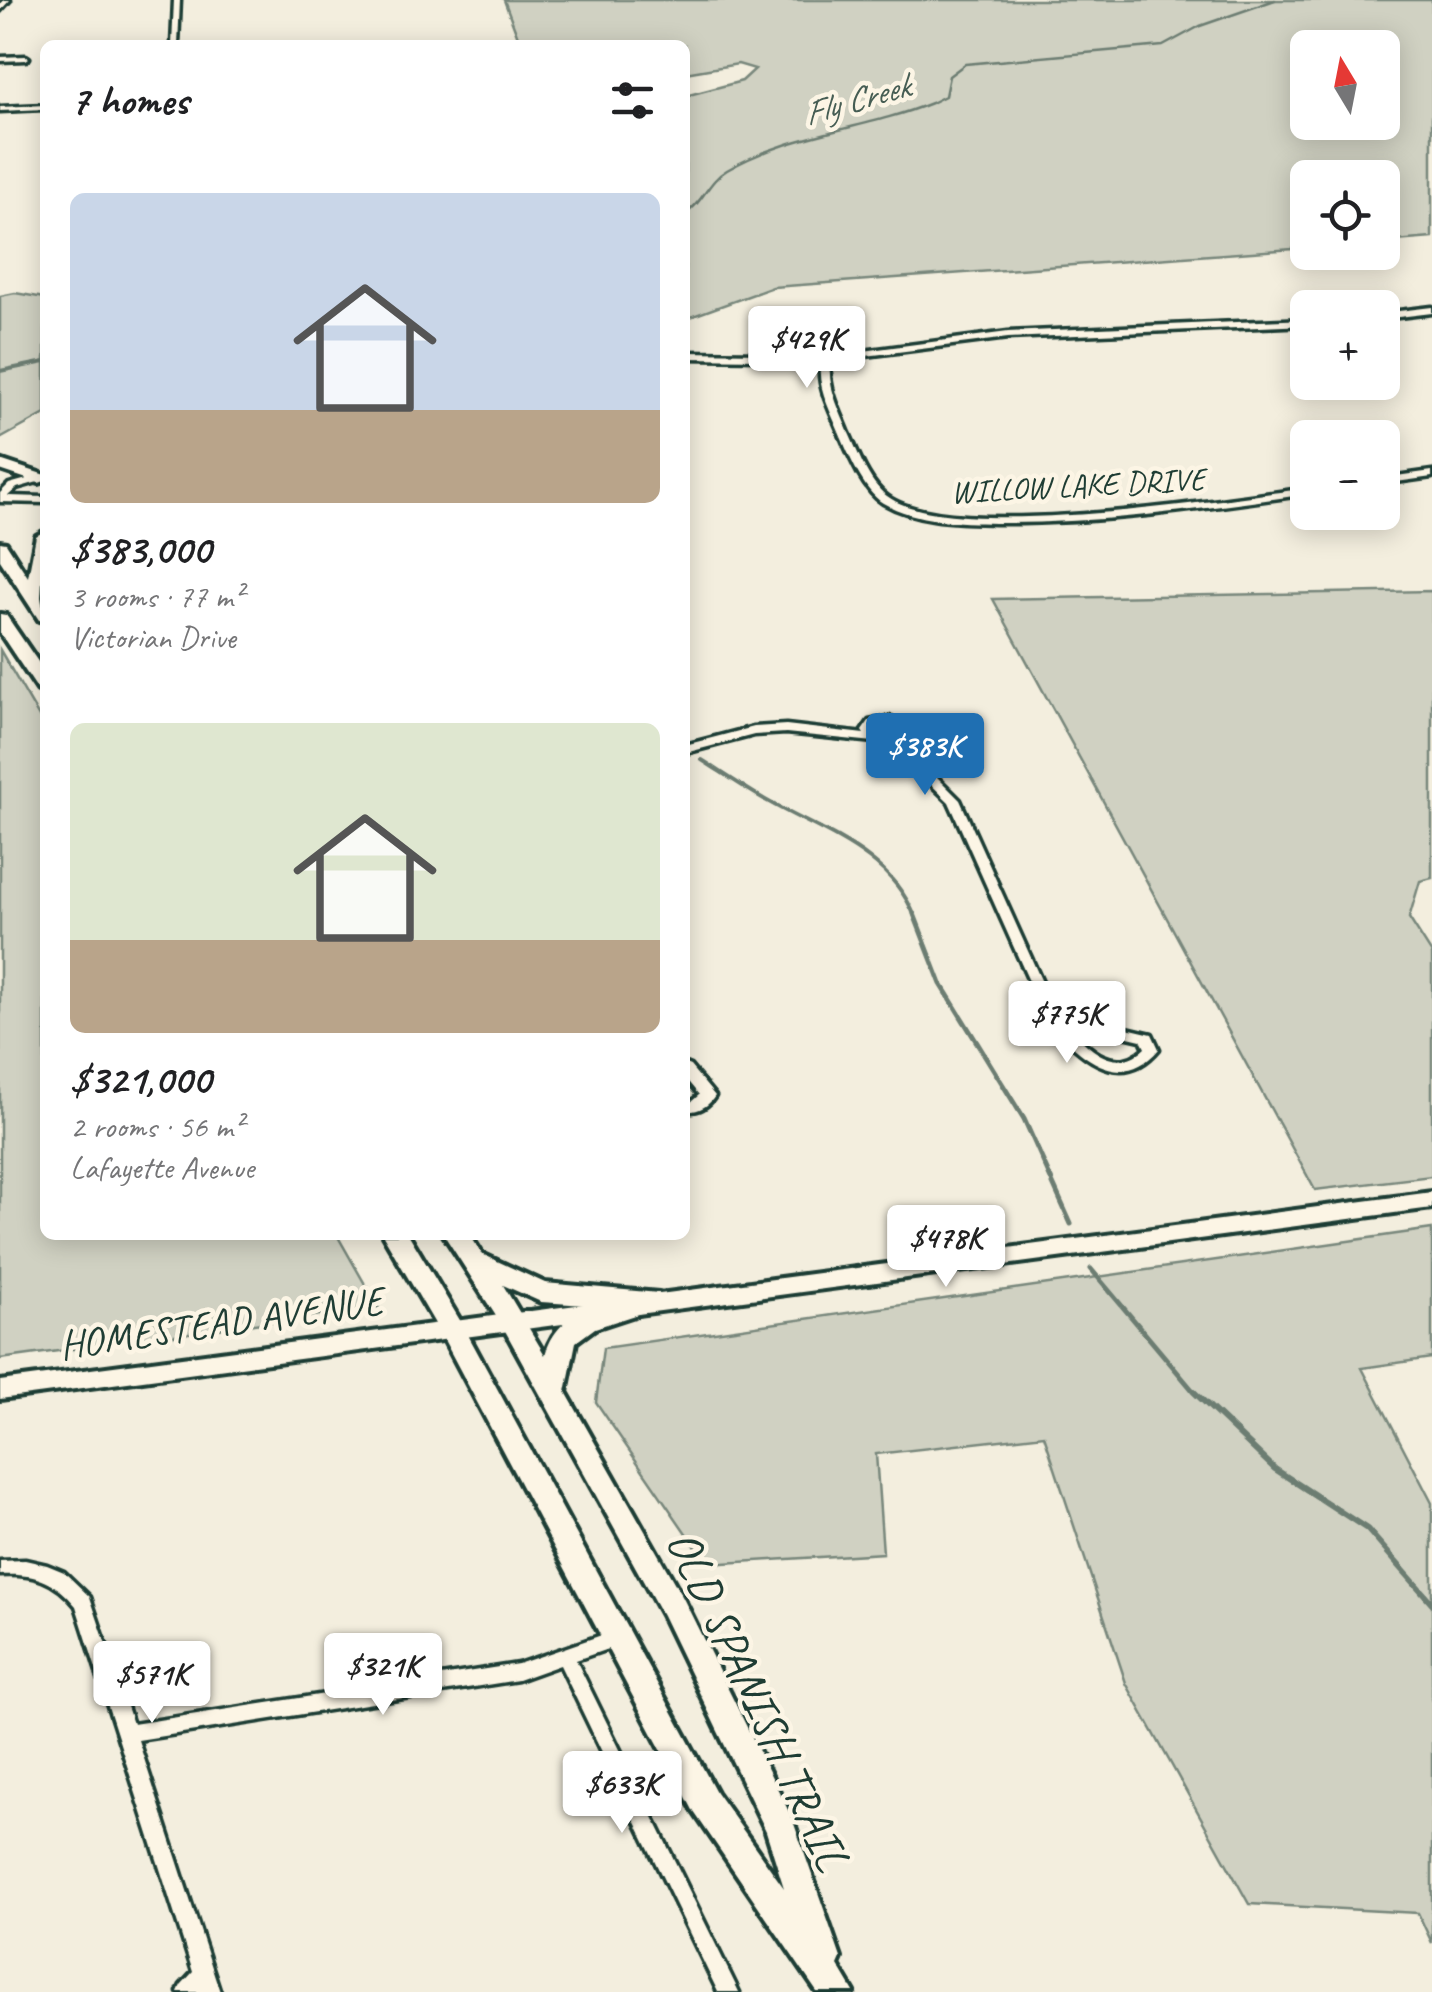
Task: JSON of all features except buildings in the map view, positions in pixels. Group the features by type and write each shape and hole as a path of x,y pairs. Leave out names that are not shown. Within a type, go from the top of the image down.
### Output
{"main road":[{"path":"0,465 40,477"},
{"path":"0,547 40,608"},
{"path":"32,596 40,559"},
{"path":"0,620 40,679"},
{"name":"HOMESTEAD AVENUE","path":"0,1390 650,1300 1432,1200"},
{"name":"OLD SPANISH TRAIL","path":"399,1240 620,1636 705,1802 834,1986"},
{"path":"465,1247 541,1292 650,1300"},
{"name":"OLD SPANISH TRAIL","path":"465,1247 512,1320 674,1607 780,1829 834,1986"},
{"path":"553,1392 556,1348 575,1325 650,1300"}],"street":[{"path":"0,9 7,0"},
{"path":"176,40 177,0"},
{"path":"0,60 26,58"},
{"path":"0,109 40,107"},
{"path":"1400,314 1432,310"},
{"path":"690,354 825,365 862,352 952,342 1290,323"},
{"name":"WILLOW LAKE DRIVE","path":"825,365 825,384 871,483 888,503 912,513 941,518 1050,517 1290,494"},
{"path":"1400,478 1432,474"},
{"path":"0,499 13,486 40,479"},
{"path":"0,499 40,500"},
{"path":"690,748 754,731 802,730 877,739 938,780 954,800 1050,1014 1073,1043 1106,1063 1126,1066 1143,1061 1152,1050 1147,1037 1130,1030 1050,1014"},
{"path":"690,1074 708,1096 690,1106"},
{"path":"0,1568 31,1567 54,1574 71,1586 92,1623 207,1983 188,1992"},
{"path":"128,1734 518,1672 620,1636"},
{"path":"566,1656 729,1992"}],"shaded area":[{"path":"504,0 1432,0 1432,238 1400,241 1400,160 1290,160 1290,249 773,287 690,317 690,95 742,81 755,69 738,64 690,72 690,40 519,40"},
{"path":"15,293 40,297 40,417 0,439 0,296"},
{"path":"1432,591 1432,878 1420,881 1409,918 1432,954 1432,1176 1315,1190 993,599"},
{"path":"0,650 40,718 40,1240 340,1240 378,1307 0,1359"},
{"path":"1432,1229 1432,1358 1362,1368 1432,1503 1432,1943 1418,1913 1249,1904 1126,1683 1044,1435 876,1454 883,1553 707,1564 596,1402 603,1348"}],"waterway":[{"name":"Fly Creek","path":"690,209 715,180 751,158 906,112 945,96 949,76 965,64 1163,46 1200,26 1275,0"},
{"name":"Fly Creek","path":"0,371 40,363"},
{"path":"702,760 872,861 904,895 915,917"},
{"path":"914,914 941,984 1024,1119 1071,1224"},
{"path":"1091,1269 1195,1393"},
{"path":"1195,1393 1275,1469 1367,1529 1432,1603"}]}
